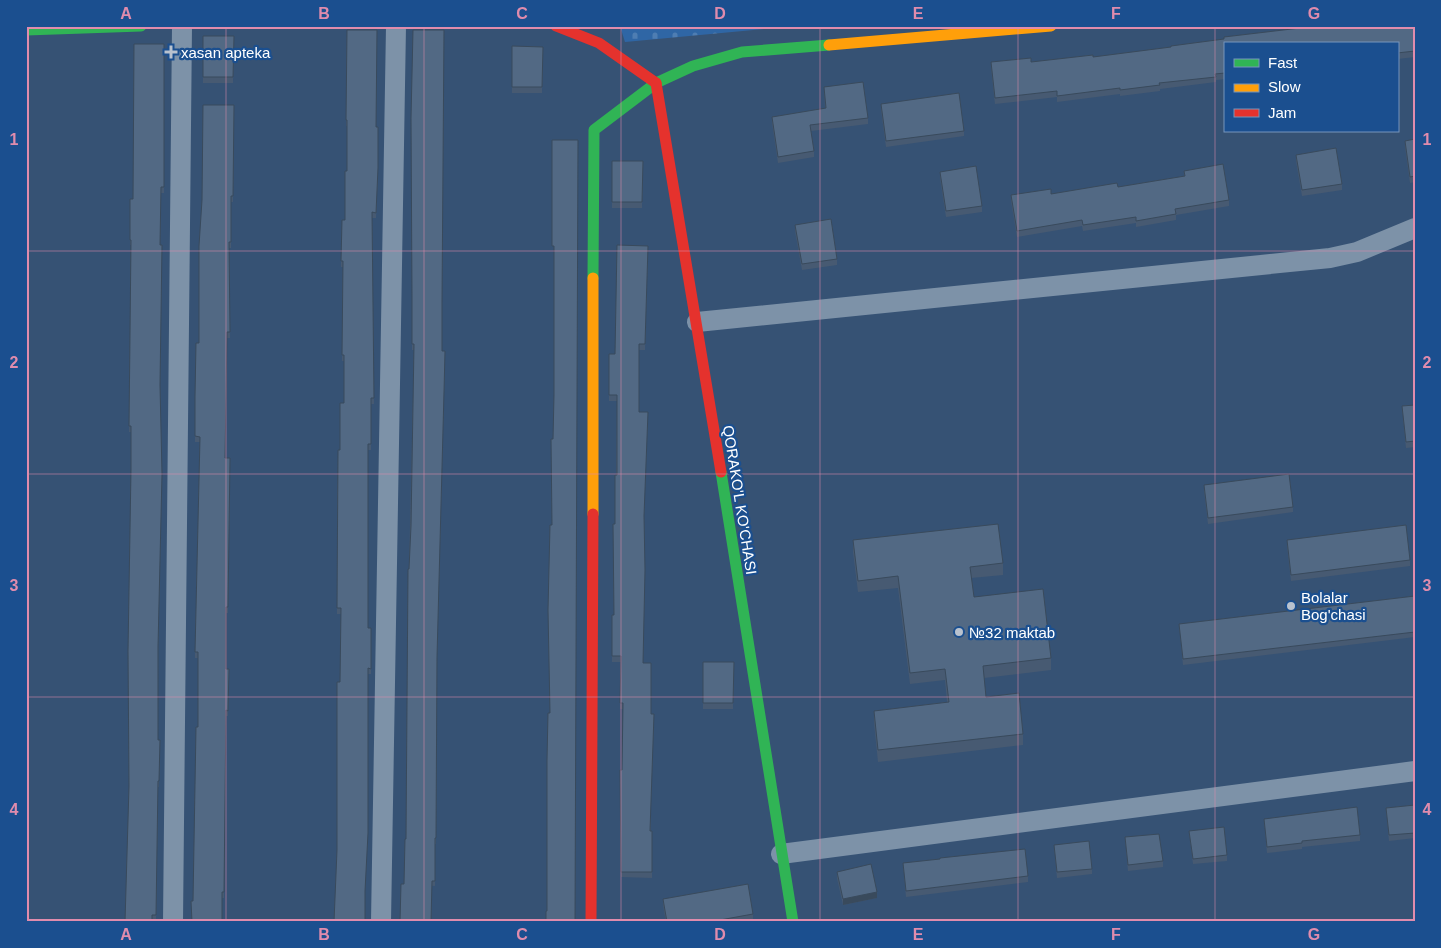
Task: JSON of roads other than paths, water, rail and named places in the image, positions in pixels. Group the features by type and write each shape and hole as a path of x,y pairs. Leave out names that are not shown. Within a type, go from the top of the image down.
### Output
{"street":[{"path":"26,30 141,26"},
{"path":"173,922 182,26"},
{"path":"381,922 396,26"},
{"path":"556,26 599,43 656,83"},
{"path":"591,922 594,130 656,83 692,66 742,52 1051,26"},
{"name":"QORAKO'L KO'CHASI","path":"656,83 697,322 793,922"},
{"path":"697,322 1330,258 1357,252 1415,228"},
{"path":"781,854 1415,771"}],"place":[{"name":"xasan apteka","path":"171,52"},
{"name":"Bolalar Bog'chasi","path":"1291,606"},
{"name":"№32 maktab","path":"959,632"}]}
